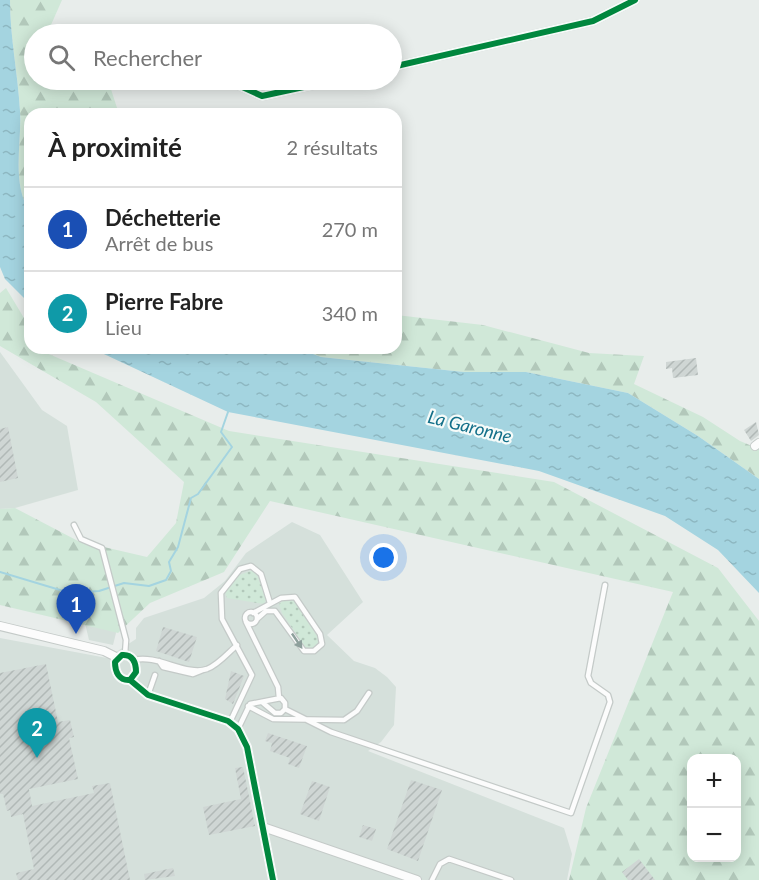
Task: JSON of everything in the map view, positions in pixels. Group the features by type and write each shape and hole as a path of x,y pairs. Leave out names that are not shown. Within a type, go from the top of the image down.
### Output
{"street":[{"path":"402,65 593,21 635,0"},
{"path":"248,90 262,96 290,90"},
{"path":"0,626 134,660 136,672 130,680"},
{"path":"122,656 115,665 118,675 123,680 130,680 148,695 230,723 238,729 247,747 273,880"},
{"path":"263,827 417,880"}],"lane":[{"path":"74,525 81,539 102,548 126,640 122,656"},
{"path":"230,723 252,678 251,672 222,619 220,598 238,571 251,566 258,569 270,603"},
{"path":"285,709 331,732 571,813 610,702 608,695 591,683 588,676 606,585"},
{"path":"246,622 255,622 266,611 275,611 304,651 314,651 320,647 322,642 320,634 295,597 284,596 246,615 246,622 278,687 279,698 285,703 285,709 281,713 275,713 262,702"},
{"path":"253,613 254,639"},
{"path":"134,660 150,658 203,670 212,666 237,645"},
{"path":"148,695 155,675"},
{"path":"248,706 273,718 344,720 357,711 369,693"},
{"path":"238,729 248,706 253,702 279,698"},
{"path":"432,880 440,864 449,859 511,880"}],"shaded area":[{"path":"0,352 42,410 67,426 78,490 15,508 0,509"},
{"path":"292,522 320,535 363,602 327,635 354,661 375,668 396,687 394,725 381,742 368,751 564,828 572,854 567,880 0,880 0,638 107,658 136,639 136,628 144,618 204,598 225,581 246,553"},
{"path":"110,611 116,633 113,645 89,640 84,619"}],"green space":[{"path":"10,0 62,0 51,24 24,24 24,90 111,90 117,108 24,108 24,201 19,176 20,111"},
{"path":"6,288 24,318 24,354 49,354 229,431 554,482 718,568 759,621 759,880 569,880 586,808 673,592 270,501 224,572 150,603 118,633 0,605 0,509 15,508 78,541 147,557 176,523 184,482 96,402 0,346 0,293"},
{"path":"402,316 483,325 589,353 644,356 634,384 703,417 740,441 759,449 759,479 698,436 628,393 526,372 464,372 321,357 313,354 402,354"},
{"path":"253,570 258,577 266,600 264,604 227,598 225,592 237,576"},
{"path":"287,598 294,601 318,637 318,644 313,649 305,647 282,613 279,604"}],"water":[{"path":"0,0 10,0 20,111 19,176 24,201 24,298 5,279 0,267"},
{"name":"La Garonne","path":"104,354 313,354 321,357 464,372 526,372 628,393 698,436 759,479 759,593 718,550 665,516 539,471 228,412"}],"building":[{"path":"696,358 698,375 673,378 672,368 666,369 666,362"},
{"path":"756,422 759,435 751,441 744,430"},
{"path":"8,427 18,478 0,482 0,429"},
{"path":"163,627 197,637 189,662 156,651"},
{"path":"46,664 58,722 70,720 74,737 69,738 78,779 29,789 32,806 94,793 92,786 110,783 130,880 18,880 16,873 34,869 23,814 11,817 10,810 7,811 3,794 0,794 0,673"},
{"path":"231,671 244,676 233,704 225,699"},
{"path":"268,733 307,746 299,768 288,764 290,758 270,751 272,743 265,741"},
{"path":"243,767 255,826 209,835 203,807 241,799 235,768"},
{"path":"411,780 442,790 418,861 387,849"},
{"path":"312,781 330,787 319,821 300,814"},
{"path":"363,825 376,829 372,841 359,837"},
{"path":"639,859 655,880 628,880 622,872"},
{"path":"173,868 175,876 145,880 144,874"}],"waterway":[{"path":"0,572 70,593 99,591 124,583 149,586 166,580 171,571 169,562 178,547 191,498 198,494 232,447 221,432 228,412"}],"cycle path":[{"path":"402,65 593,21 635,0"},
{"path":"249,90 262,96 290,90"},
{"path":"130,680 136,672 134,662 129,656 122,655 115,662 118,675 130,680 148,695 228,721 238,729 247,747 273,880"}],"place":[{"name":"Déchetterie","path":"76,634"},
{"name":"Pierre Fabre","path":"37,758"}]}
